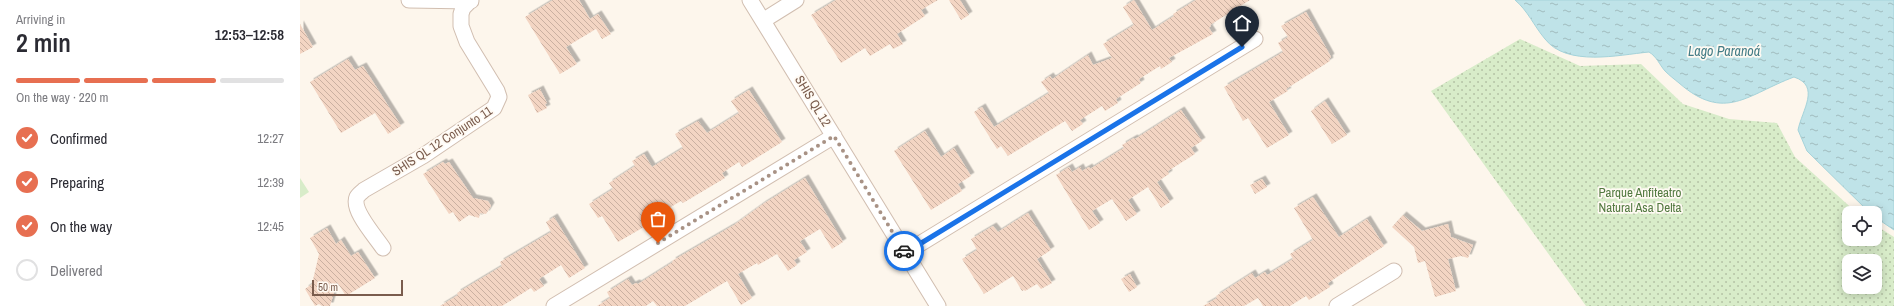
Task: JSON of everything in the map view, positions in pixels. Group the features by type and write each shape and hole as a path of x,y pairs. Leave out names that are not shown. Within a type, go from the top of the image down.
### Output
{"street":[{"path":"409,0 471,0"},
{"name":"SHIS QL 12 Conjunto 11","path":"383,248 359,214 356,205 357,197 364,190 430,152 494,108 498,102 497,91 467,42 461,26 461,14 463,8 471,0"},
{"name":"SHIS QL 12","path":"750,0 764,20 938,306"},
{"path":"764,20 796,0"},
{"path":"905,253 1255,39"},
{"path":"554,306 834,136"},
{"path":"1337,306 1394,271"}],"green space":[{"name":"Parque Anfiteatro Natural Asa Delta","path":"1520,39 1580,66 1641,64 1683,104 1729,119 1777,123 1795,157 1849,206 1842,206 1842,246 1882,246 1882,229 1894,237 1894,306 1586,306 1431,91"},
{"path":"300,178 309,192 300,198"}],"water":[{"name":"Lago Paranoá","path":"1515,0 1894,0 1894,230 1882,222 1882,206 1863,206 1807,151 1798,130 1808,99 1807,86 1802,81 1794,77 1750,97 1736,101 1723,103 1710,101 1695,95 1675,80 1665,71 1656,58 1649,52 1608,57 1594,57 1566,53 1555,48 1541,34 1524,9"}],"building":[{"path":"553,0 579,0 590,19 598,14 611,34 602,39 596,29 566,47 577,64 560,74 525,17"},
{"path":"836,0 938,0 921,10 925,16 897,34 903,44 893,49 890,44 870,56 865,48 841,63 811,15"},
{"path":"949,0 960,0 969,15 961,20"},
{"path":"1134,0 1152,30 1174,16 1173,14 1196,0 1250,0 1210,25 1211,26 1209,28 1213,34 1169,58 1172,62 1161,69 1160,66 1139,79 1141,83 1116,99 1118,103 1105,111 1102,106 1080,120 1083,124 1072,131 1065,121 1008,156 1001,146 997,149 974,112 982,107 994,127 1049,93 1041,82 1050,76 1052,79 1054,78 1088,55 1093,65 1112,58 1103,44 1134,25 1123,7"},
{"path":"1306,12 1331,57 1329,59 1330,61 1286,89 1288,91 1269,102 1289,135 1267,148 1248,118 1243,121 1224,87 1283,52 1278,43 1288,37 1281,26"},
{"path":"300,24 313,47 300,54"},
{"path":"348,59 355,70 363,66 401,126 388,134 375,113 341,133 310,82"},
{"path":"540,89 547,103 545,104 547,108 537,113 528,95"},
{"path":"749,90 782,142 742,167 739,162 722,173 725,178 683,203 681,201 642,224 644,227 618,242 602,216 598,218 589,204 613,189 609,183 635,166 632,161 644,154 652,167 683,148 675,134 698,121 707,133 739,113 731,101"},
{"path":"1325,101 1347,135 1332,144 1311,111"},
{"path":"1181,110 1202,141 1191,148 1195,154 1168,171 1169,174 1157,182 1170,202 1161,208 1148,187 1128,200 1137,214 1126,221 1112,199 1092,211 1100,223 1089,230 1056,175 1069,167 1072,172 1080,167 1082,171 1089,167 1090,169 1124,148 1122,145 1134,138 1135,139"},
{"path":"925,131 941,157 954,148 971,176 958,184 962,191 931,210 894,151"},
{"path":"443,162 445,164 449,162 473,198 488,201 491,206 486,214 480,213 479,218 469,215 459,222 453,212 449,214 423,174"},
{"path":"805,178 843,242 832,249 820,229 800,241 807,252 794,260 797,265 788,271 777,254 738,274 752,298 741,305 727,281 685,306 657,306 653,301 646,306 597,306 610,298 607,292 628,279 632,285 636,283 638,284 673,262 672,261 734,225 763,204"},
{"path":"1262,179 1267,187 1255,194 1250,185"},
{"path":"1313,197 1339,237 1367,219 1384,246 1328,283 1330,287 1309,300 1306,296 1290,306 1263,306 1258,298 1244,306 1203,306 1252,273 1255,278 1265,272 1267,275 1293,259 1290,254 1313,240 1294,208"},
{"path":"1028,213 1051,250 1037,259 1052,283 1041,289 1037,284 1025,291 1022,291 1013,276 984,294 962,259 977,250 971,239 993,226 998,232"},
{"path":"1403,215 1422,231 1448,224 1451,237 1473,245 1468,258 1461,256 1448,259 1456,291 1435,297 1425,261 1418,263 1414,247 1392,227"},
{"path":"554,217 585,268 569,278 561,265 539,279 544,286 534,292 531,288 502,306 440,306 458,295 457,293 502,266 500,262 551,232 546,222"},
{"path":"327,228 336,244 341,240 351,256 358,252 375,278 346,296 337,282 330,306 322,306 319,304 315,306 305,289 312,284 319,254 310,238"},
{"path":"1130,274 1137,287 1129,292 1121,279"}],"way so far":[{"path":"658,243 834,136 904,251"}],"route":[{"path":"904,251 905,253 1242,47"}]}
